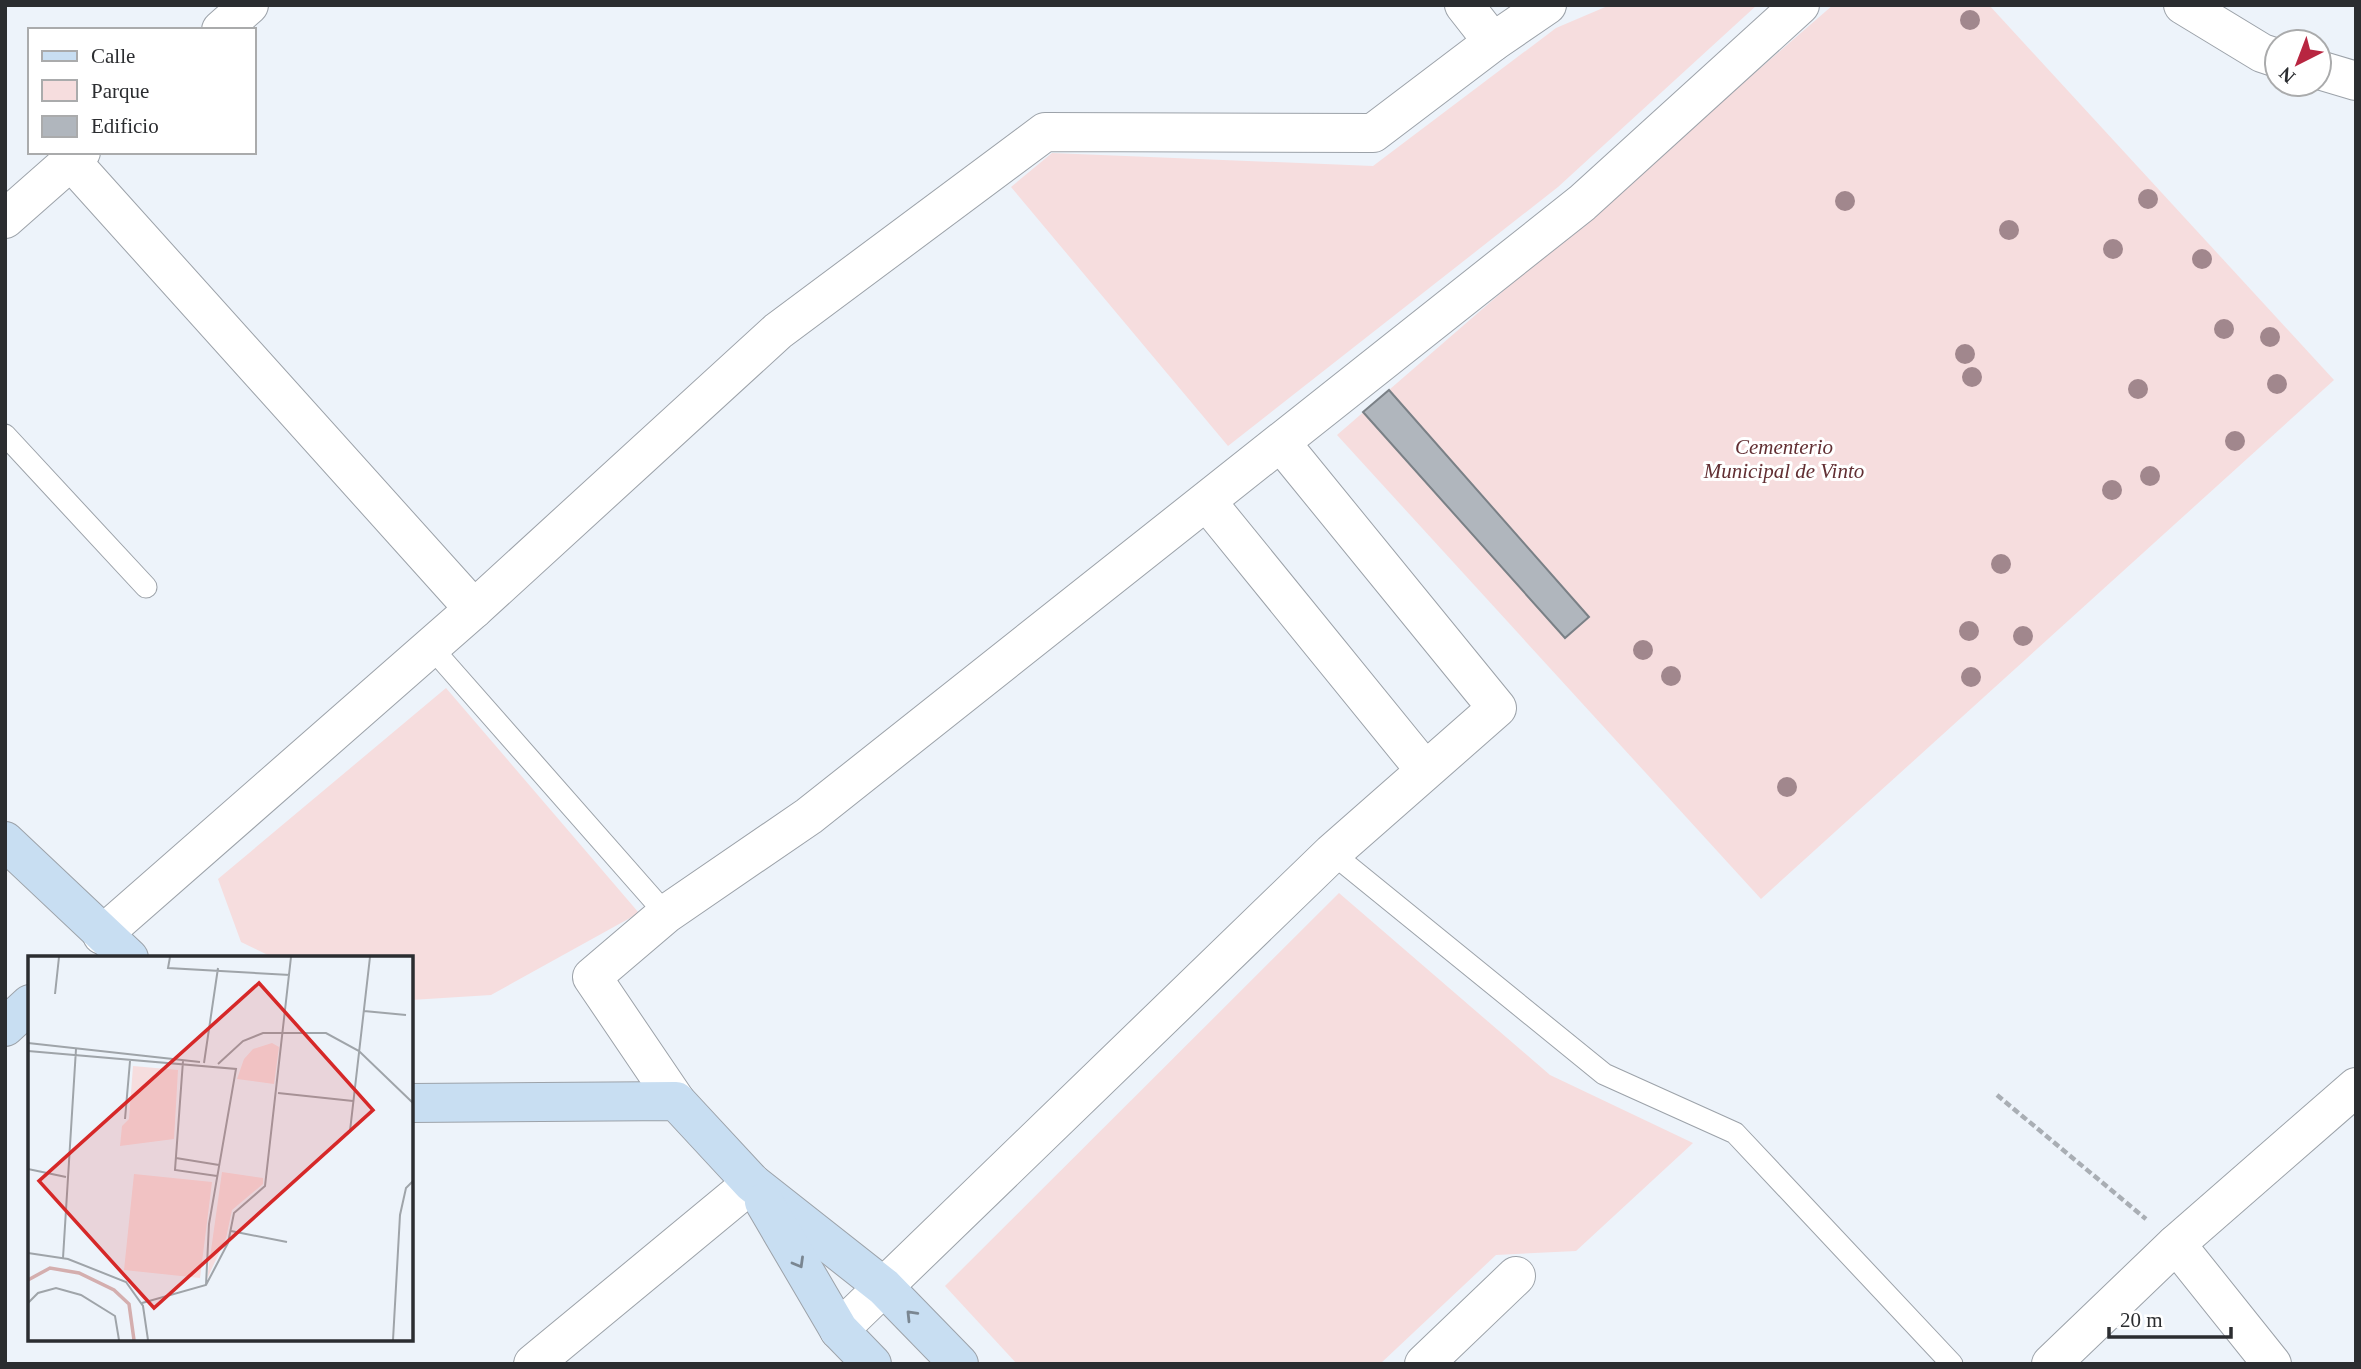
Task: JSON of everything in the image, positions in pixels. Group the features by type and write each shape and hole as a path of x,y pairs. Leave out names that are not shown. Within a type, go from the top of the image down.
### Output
{"street":[{"path":"223,28 249,5"},
{"path":"1465,5 1493,42"},
{"path":"5,841 103,950 778,331 1045,132 1373,133 1493,42 1547,5"},
{"path":"959,1364 884,1287 752,1182 676,1101 592,977 666,914 809,816 1582,203 1800,5"},
{"path":"2183,5 2263,53"},
{"path":"2333,74 2356,81"},
{"path":"5,219 76,157 474,609"},
{"path":"839,1330 1332,853 1424,769 1497,708 1281,443"},
{"path":"1207,502 1424,769"},
{"path":"5,1027 28,1006"},
{"path":"2051,1364 2176,1244 2356,1087"},
{"path":"413,1103 676,1101"},
{"path":"752,1182 839,1330 872,1364"},
{"path":"533,1364 752,1182"},
{"path":"2176,1244 2272,1364"},
{"path":"1424,1364 1516,1276"}],"lane":[{"path":"5,435 146,587"},
{"path":"430,648 666,914"},
{"path":"1332,853 1604,1074 1735,1133 1952,1364"}],"path":[{"path":"1997,1095 2176,1244"}],"green space":[{"path":"1610,5 1757,5 1558,187 1228,446 1011,187 1052,153 1373,166 1556,28"},
{"name":"Cementerio Municipal de Vinto","path":"1833,5 1989,5 2334,380 1761,899 1337,435"},
{"path":"446,688 639,913 491,995 413,1000 413,956 270,956 241,942 218,879"},
{"path":"1339,893 1550,1075 1693,1143 1576,1251 1496,1255 1380,1364 1017,1364 945,1286"}],"building":[{"path":"1389,390 1589,617 1565,638 1363,412"}]}
